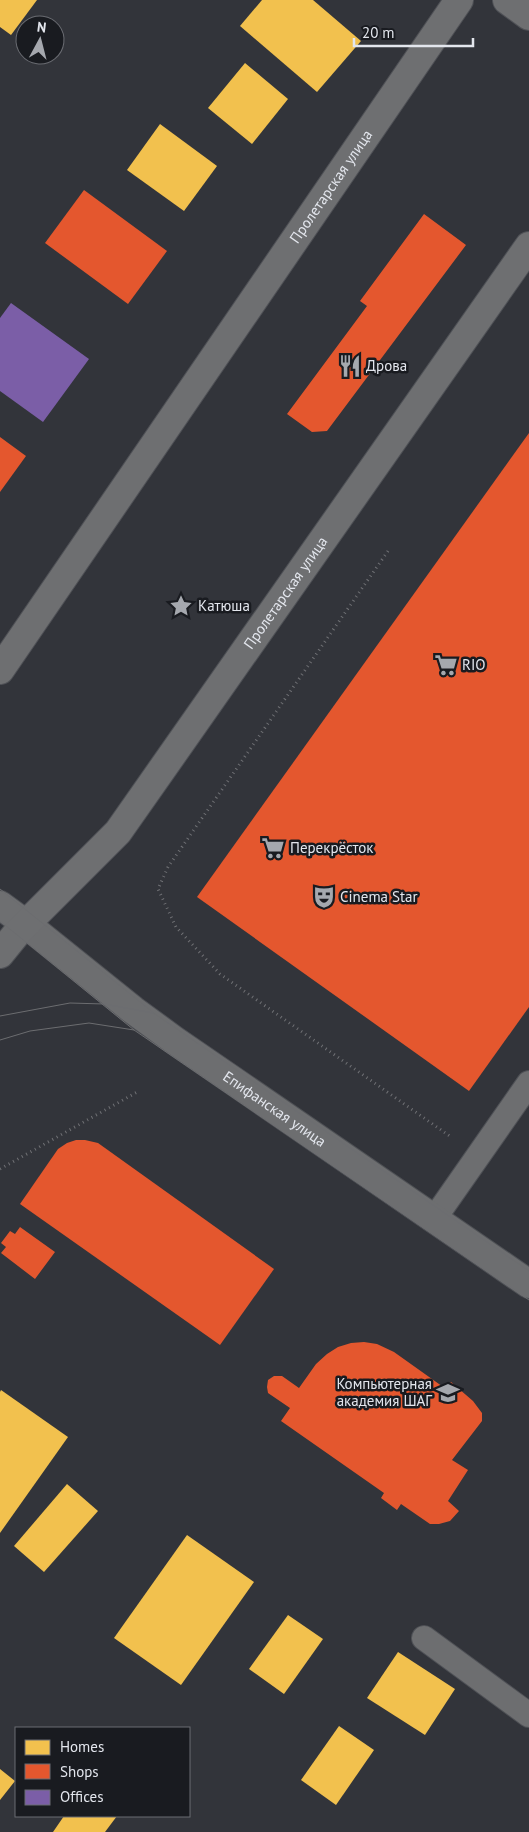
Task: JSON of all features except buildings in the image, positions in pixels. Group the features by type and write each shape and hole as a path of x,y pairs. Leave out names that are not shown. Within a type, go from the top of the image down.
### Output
{"main road":[{"name":"Пролетарская улица","path":"0,670 459,0"},
{"path":"507,0 529,16"},
{"name":"Пролетарская улица","path":"0,954 26,924 118,832 529,246"},
{"path":"0,904 26,924"}],"street":[{"name":"Епифанская улица","path":"26,924 167,1035 529,1284"}],"lane":[{"path":"434,1219 529,1083"},
{"path":"424,1638 529,1715"}],"path":[{"path":"388,552 168,867 158,889 176,927 220,974 478,1156"},
{"path":"0,1169 139,1092"}],"tram line":[{"path":"0,889 155,1014 529,1271"},
{"path":"0,921 134,1030 529,1300"},
{"path":"0,1016 70,1003 104,1004 153,1013"},
{"path":"0,1040 30,1031 89,1023 134,1030"}],"place":[{"name":"Дрова","path":"350,366"},
{"name":"Катюша","path":"181,606"},
{"name":"RIO","path":"446,665"},
{"name":"Перекрёсток","path":"273,848"},
{"name":"Cinema Star","path":"324,897"},
{"name":"Компьютерная академия ШАГ","path":"448,1393"}]}
